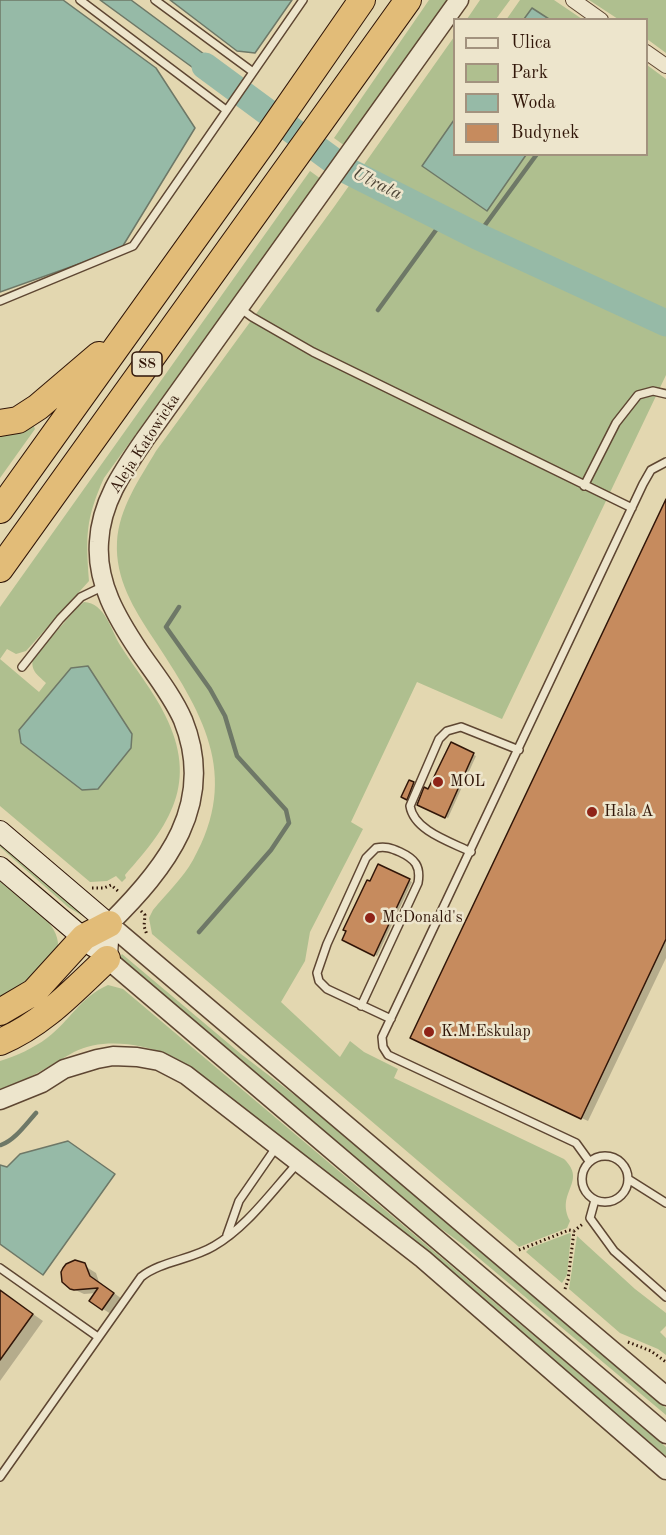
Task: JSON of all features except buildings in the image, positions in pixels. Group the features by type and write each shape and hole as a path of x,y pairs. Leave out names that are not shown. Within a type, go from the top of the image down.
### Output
{"highway":[{"name":"S8","path":"0,510 265,140 362,0"},
{"name":"S8","path":"0,569 408,0"},
{"path":"0,423 18,420 38,407 134,322"},
{"path":"0,1012 34,992 84,937 109,924"},
{"path":"0,1042 17,1035 51,1013 107,959"}],"main road":[{"path":"0,831 109,924 107,959"},
{"path":"0,867 107,959"}],"street":[{"name":"Aleja Katowicka","path":"109,924 136,896 173,847 189,813 194,792 194,775 188,734 178,711 121,624 104,586 99,564 98,542 101,521 108,499 145,439 459,0"},
{"path":"573,0 598,18"},
{"path":"648,53 666,66"},
{"path":"109,924 666,1396"},
{"path":"107,959 666,1434"},
{"path":"0,1100 42,1083 64,1069 113,1056 159,1061 186,1075 423,1259 666,1470"}],"lane":[{"path":"80,0 226,110"},
{"path":"155,0 253,72"},
{"path":"0,301 133,246 303,0"},
{"path":"239,307 313,352 632,508"},
{"path":"585,486 616,423 638,395 653,392 666,394"},
{"path":"590,1161 576,1143 388,1055 383,1047 382,1037 632,508 651,470 666,462"},
{"path":"22,667 60,619 81,597 104,586"},
{"path":"471,852 428,830 411,813 410,806 439,739 447,731 461,727 519,750"},
{"path":"361,1006 418,883 419,872 412,857 389,847 376,848 366,858 318,969 319,981 337,996 391,1019"},
{"path":"226,1237 239,1201 277,1146"},
{"path":"604,1155 618,1159 627,1171 628,1179 627,1187 617,1199 610,1202 595,1200 584,1190 582,1174 590,1161 604,1155"},
{"path":"0,1477 141,1277 148,1271 212,1248 250,1217 299,1162"},
{"path":"628,1179 666,1203"},
{"path":"595,1200 590,1218 597,1229 614,1251 666,1297"},
{"path":"0,1268 98,1337"}],"path":[{"path":"517,1251 569,1230 574,1231 568,1280 564,1291"}],"green space":[{"path":"429,0 451,0 345,146 334,138"},
{"path":"480,0 510,0 497,18 468,18"},
{"path":"520,0 554,0 581,18 547,18 532,8 525,18 507,18"},
{"path":"589,0 666,0 666,53 648,40 648,18 616,18"},
{"path":"453,38 453,121 423,166 487,211 525,156 648,156 648,66 666,79 666,375 502,719 417,682 351,822 363,829 310,932 305,961 281,1002 340,1057 350,1041 364,1052 398,1069 394,1078 564,1159 571,1167 573,1174 566,1202 566,1211 570,1221 567,1228 519,1247 152,934 149,918 189,867 207,829 214,799 215,771 200,718 127,593 117,556 117,542 122,518 137,484 156,451 334,207"},
{"path":"310,171 321,179 104,478 93,506 88,529 89,581 26,651 16,654 7,649 0,659 0,607"},
{"path":"32,422 35,429 0,478 0,432"},
{"path":"84,602 91,604 97,607 106,618 120,645 165,715 175,739 179,762 179,782 175,802 155,838 125,875 126,878 122,882 116,876 107,881 90,882 0,806 0,659 39,692 46,683 34,670 33,658 77,608"},
{"path":"0,841 86,918 68,907 0,847"},
{"path":"0,881 49,923 56,934 58,946 53,959 0,1006"},
{"path":"122,954 241,1054 336,1127 666,1408 666,1415 462,1244 410,1206 125,963 120,957"},
{"path":"108,985 123,989 666,1447 666,1456 438,1263 192,1069 174,1058 134,1045 96,1045 74,1052 29,1077 0,1089 0,1061 42,1042 90,996"},
{"path":"570,1233 567,1275 562,1283 526,1252 530,1248"},
{"path":"577,1236 635,1289 666,1313 666,1326 660,1332 666,1338 666,1355 658,1349 620,1333 569,1289"}],"water":[{"path":"0,0 63,0 156,68 195,128 121,249 0,292"},
{"path":"100,0 131,0 208,57 238,83 232,92 196,70"},
{"path":"170,0 292,0 255,53 237,51"},
{"path":"532,8 547,18 525,18"},
{"path":"453,121 453,156 525,156 487,211 422,166"},
{"path":"88,666 132,734 131,748 98,789 82,790 21,743 19,730 71,668"},
{"path":"68,1141 115,1174 43,1275 0,1244 0,1165 7,1167 20,1154"}],"waterway":[{"name":"Utrata","path":"205,66 346,170 477,236 666,323"},
{"path":"477,236 536,156"},
{"path":"378,310 444,219"},
{"path":"179,607 166,627 210,689 225,716 237,756 286,810 289,823 271,850 199,932"},
{"path":"1,1145 16,1136 36,1113"}],"place":[{"name":"MOL","path":"438,782"},
{"name":"Hala A","path":"592,812"},
{"name":"McDonald's","path":"370,918"},
{"name":"K.M.Eskulap","path":"429,1032"}]}
